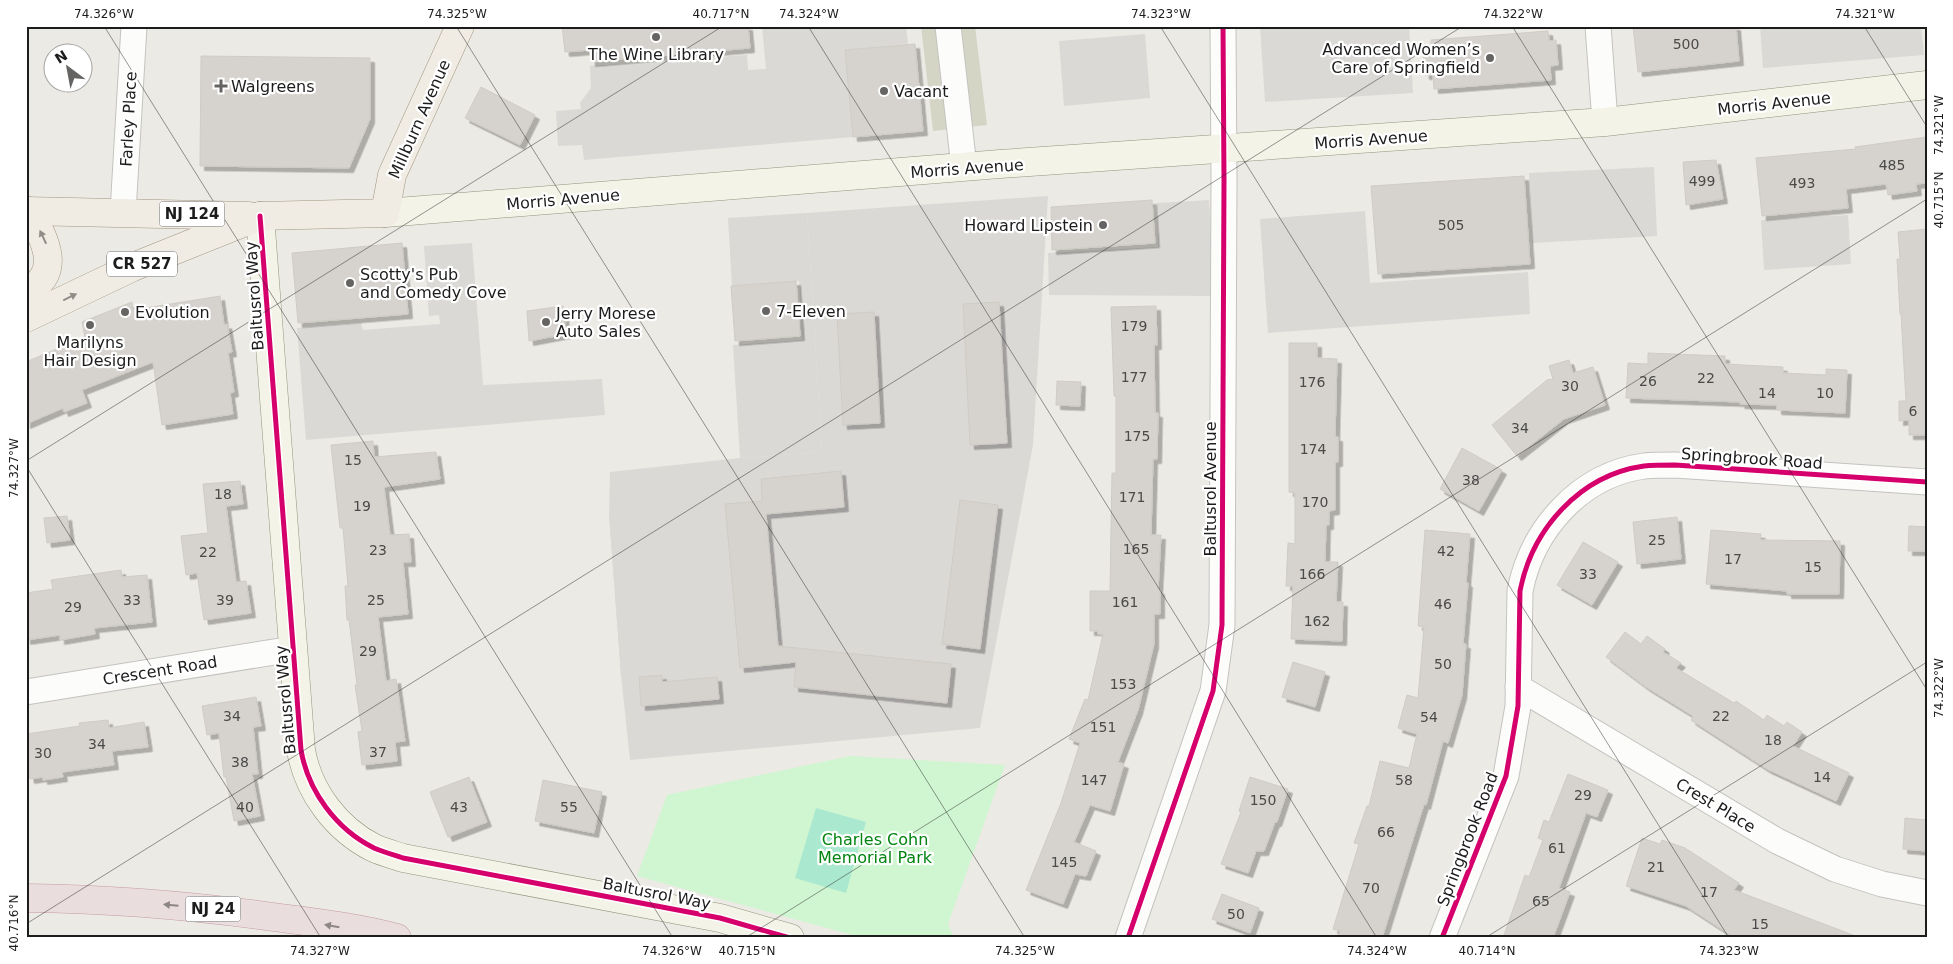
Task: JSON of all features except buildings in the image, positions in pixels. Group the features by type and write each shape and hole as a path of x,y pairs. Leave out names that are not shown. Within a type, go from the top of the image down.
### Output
{"highway":[{"name":"NJ 24","path":"26,898 131,901 218,909 398,938"}],"main road":[{"name":"Millburn Avenue","path":"385,213 392,175 460,26"},
{"name":"Morris Avenue","path":"26,318 132,267 260,216 385,213 964,167 1605,122 1927,85"},
{"name":"NJ 124","path":"28,211 260,216"},
{"path":"26,292 34,288 43,277 48,264 48,250 44,238 28,211"},
{"name":"Baltusrol Way","path":"260,216 301,750 308,778 327,809 352,833 374,848 403,858 720,918 790,938"}],"street":[{"name":"Farley Place","path":"123,212 134,26"},
{"path":"948,26 964,167"},
{"name":"Baltusrol Avenue","path":"1128,938 1213,691 1222,625 1223,26"},
{"path":"1598,26 1605,122"},
{"name":"Springbrook Road","path":"1442,938 1506,776 1518,706 1520,591 1523,575 1534,546 1551,520 1573,498 1606,478 1644,466 1675,465 1927,482"},
{"name":"Crescent Road","path":"26,692 293,649"},
{"name":"Crest Place","path":"1518,687 1777,842 1835,869 1882,884 1927,892"}],"shaded area":[{"path":"762,26 906,26 908,44 845,50 853,137 584,160 582,145 558,146 556,111 581,109 580,103 591,88 590,66 747,55 748,70 766,69"},
{"path":"921,26 975,26 987,125 933,131"},
{"path":"1260,26 1409,26 1413,93 1265,102"},
{"path":"1760,26 1921,26 1924,55 1763,68"},
{"path":"1145,34 1150,98 1064,106 1059,41"},
{"path":"1654,167 1657,236 1532,243 1529,173"},
{"path":"1048,196 1033,445 980,728 630,760 621,675 609,514 610,472 740,458 822,452 807,213"},
{"path":"1209,200 1214,296 1049,295 1048,253 1158,247 1157,203"},
{"path":"1365,211 1370,283 1528,272 1530,314 1268,333 1260,219"},
{"path":"807,213 822,452 740,458 733,345 802,340 799,281 732,286 728,218"},
{"path":"1848,215 1851,264 1764,270 1761,220"},
{"path":"472,243 483,385 602,379 605,415 306,440 297,328 361,323 363,330 440,324 439,315 429,316 424,246"},
{"path":"702,503 716,666 621,675 609,514"}],"green space":[{"name":"Charles Cohn Memorial Park","path":"850,756 1005,765 948,924 954,938 863,938 637,876 667,795"},
{"path":"816,808 866,822 846,893 795,878"}],"cycle path":[{"path":"1128,938 1213,691 1222,625 1223,26"},
{"path":"260,216 301,750 310,780 326,807 336,819 360,840 374,848 403,858 720,918 790,938"},
{"path":"1442,938 1506,776 1518,706 1520,591 1526,568 1535,547 1562,509 1580,493 1599,481 1621,471 1644,466 1675,465 1927,482"}],"place":[{"name":"The Wine Library","path":"656,37"},
{"name":"Advanced Women’s Care of Springfield","path":"1490,58"},
{"name":"Walgreens","path":"221,86"},
{"name":"Vacant","path":"884,91"},
{"name":"Howard Lipstein","path":"1103,225"},
{"name":"Scotty's Pub and Comedy Cove","path":"350,283"},
{"name":"7-Eleven","path":"766,311"},
{"name":"Evolution","path":"125,312"},
{"name":"Jerry Morese Auto Sales","path":"546,322"},
{"name":"Marilyns Hair Design","path":"90,325"}]}
